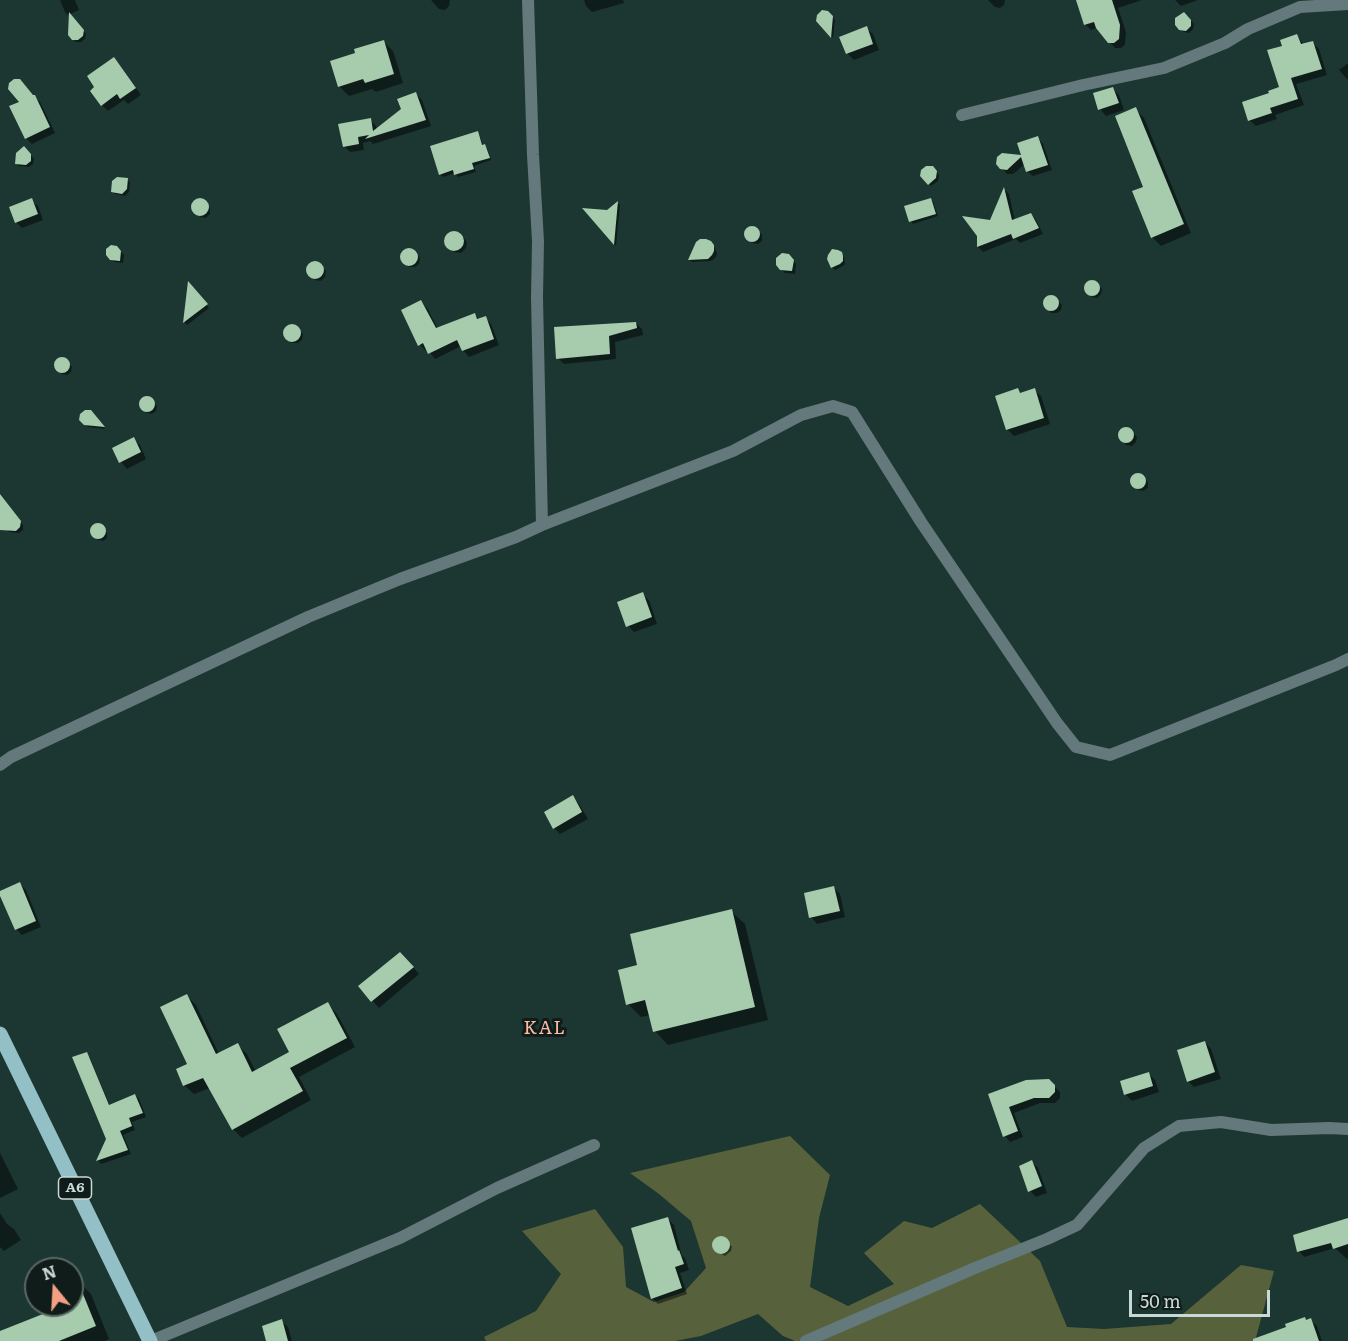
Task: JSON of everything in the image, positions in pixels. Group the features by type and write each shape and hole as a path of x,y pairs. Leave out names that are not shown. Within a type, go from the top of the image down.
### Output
{"main road":[{"name":"A6","path":"0,1035 150,1341"}],"street":[{"path":"528,0 532,155 538,241 537,310 542,525"},
{"path":"962,115 1164,68 1225,43 1248,29 1300,7 1348,4"},
{"path":"0,765 5,756 309,617 400,579 516,537 733,451 801,416 833,406 852,412 921,522 1057,723 1076,747 1110,754 1348,659"},
{"path":"806,1341 1077,1225 1144,1148 1179,1126 1221,1122 1271,1130 1348,1129"},
{"path":"150,1341 400,1238 497,1188 594,1145"}],"green space":[{"path":"790,1136 830,1175 819,1218 810,1287 848,1306 894,1284 864,1253 904,1221 932,1228 980,1204 1040,1261 1067,1327 1104,1329 1171,1324 1241,1265 1274,1271 1255,1341 795,1341 783,1336 758,1314 701,1336 675,1341 486,1341 484,1337 536,1311 561,1274 522,1231 595,1209 623,1247 626,1287 654,1302 684,1292 706,1268 691,1221 630,1173"}],"building":[{"path":"1076,0 1112,0 1120,25 1119,39 1114,43 1108,43 1094,22 1084,25"},
{"path":"822,10 828,11 833,16 831,38 816,21 817,15"},
{"path":"69,12 84,30 83,36 78,40 72,40 68,35"},
{"path":"1184,12 1191,20 1191,26 1186,31 1179,30 1175,25 1175,18"},
{"path":"867,26 873,44 846,54 839,37"},
{"path":"1297,34 1301,44 1313,41 1322,69 1291,78 1298,99 1270,108 1272,113 1248,121 1242,102 1269,93 1268,91 1279,87 1267,50 1282,46 1280,40"},
{"path":"384,40 394,74 365,83 363,79 338,87 330,61 355,53 354,49"},
{"path":"114,57 136,88 120,99 117,94 101,106 90,91 94,87 87,76"},
{"path":"14,79 20,79 35,95 50,127 25,139 9,106 19,102 8,89 9,83"},
{"path":"1113,87 1119,103 1098,110 1093,93"},
{"path":"416,92 426,120 365,139 369,135 358,137 359,144 343,147 338,124 371,118 373,131 401,109 397,99"},
{"path":"1136,107 1184,224 1151,238 1132,191 1143,187 1115,116"},
{"path":"478,131 482,145 485,144 490,158 472,163 474,169 454,175 453,170 439,175 430,146"},
{"path":"1038,136 1048,165 1026,172 1021,157 1007,170 1000,169 996,164 997,157 1002,153 1021,155 1017,143"},
{"path":"24,146 31,154 31,161 26,165 15,164 16,153"},
{"path":"926,166 933,166 937,171 936,178 928,185 920,176 921,170"},
{"path":"117,177 128,178 127,189 122,194 111,192 112,181"},
{"path":"1004,187 1012,220 1031,213 1039,228 1013,239 1011,234 977,247 977,236 962,216 990,220"},
{"path":"32,198 38,214 15,223 9,207"},
{"path":"200,198 206,201 209,207 206,213 200,216 194,213 191,207 194,201"},
{"path":"931,198 936,214 909,222 904,206"},
{"path":"618,201 614,245 582,208 607,210"},
{"path":"749,226 755,226 760,234 758,240 749,242 744,237 744,231"},
{"path":"454,231 461,234 464,241 461,248 454,251 447,248 444,241 447,234"},
{"path":"700,239 711,241 714,245 712,255 708,259 688,260 696,242"},
{"path":"111,245 117,246 121,251 120,261 110,260 106,255 106,249"},
{"path":"409,248 415,251 418,257 415,263 409,266 403,263 400,257 403,251"},
{"path":"832,249 842,252 843,261 831,268 827,259"},
{"path":"782,253 789,254 794,260 792,271 780,270 776,265 776,258"},
{"path":"315,261 321,264 324,270 321,276 315,279 309,276 306,270 309,264"},
{"path":"1089,280 1095,280 1100,288 1098,294 1089,296 1084,291 1084,285"},
{"path":"188,281 208,304 183,323"},
{"path":"1048,295 1054,295 1059,303 1057,309 1048,311 1043,306 1043,300"},
{"path":"421,300 436,328 475,313 477,319 486,316 494,339 462,351 457,340 428,354 423,343 418,346 401,310"},
{"path":"636,322 637,328 609,336 610,354 556,359 554,327"},
{"path":"292,324 298,327 301,333 298,339 292,342 286,339 283,333 286,327"},
{"path":"62,357 70,365 62,373 54,365"},
{"path":"1018,388 1020,393 1035,388 1044,418 1006,430 995,396"},
{"path":"147,396 155,404 147,412 139,404"},
{"path":"85,410 91,410 105,427 84,425 79,420 80,414"},
{"path":"1123,427 1129,427 1134,435 1132,441 1123,443 1118,438 1118,432"},
{"path":"134,437 141,452 119,463 112,448"},
{"path":"1135,473 1141,473 1146,481 1144,487 1135,489 1130,484 1130,478"},
{"path":"0,494 21,521 16,531 0,530"},
{"path":"98,523 106,531 98,539 90,531"},
{"path":"643,592 652,617 626,627 617,602"},
{"path":"573,795 582,812 553,829 544,812"},
{"path":"20,882 36,921 15,930 0,891"},
{"path":"834,886 840,911 809,918 804,893"},
{"path":"732,909 755,1007 653,1032 645,1000 626,1005 618,970 637,965 630,934"},
{"path":"400,952 414,967 371,1002 358,986"},
{"path":"187,994 216,1054 238,1043 252,1072 289,1052 277,1029 328,1002 347,1038 290,1068 303,1091 232,1130 203,1078 183,1086 176,1069 187,1064 160,1007"},
{"path":"1205,1041 1215,1072 1187,1082 1177,1050"},
{"path":"87,1052 109,1105 135,1094 143,1113 129,1118 132,1126 120,1131 128,1150 96,1161 106,1139 72,1057"},
{"path":"1149,1072 1153,1086 1124,1095 1120,1081"},
{"path":"1049,1079 1055,1085 1055,1092 1049,1098 1034,1098 1009,1107 1018,1131 1003,1137 988,1094 1026,1080"},
{"path":"1032,1160 1042,1186 1028,1192 1019,1166"},
{"path":"668,1217 684,1264 675,1267 682,1288 651,1299 631,1228"},
{"path":"1348,1218 1348,1244 1333,1249 1331,1243 1297,1252 1293,1235"},
{"path":"721,1236 727,1239 730,1245 727,1251 721,1254 715,1251 712,1245 715,1239"},
{"path":"84,1296 96,1326 59,1341 0,1341 0,1331 35,1317 84,1317"},
{"path":"1305,1317 1306,1320 1311,1318 1319,1341 1253,1341 1253,1339 1286,1327 1285,1324"},
{"path":"282,1319 288,1341 266,1341 262,1326"}],"district":[{"name":"KAL","path":"545,1029"}]}
